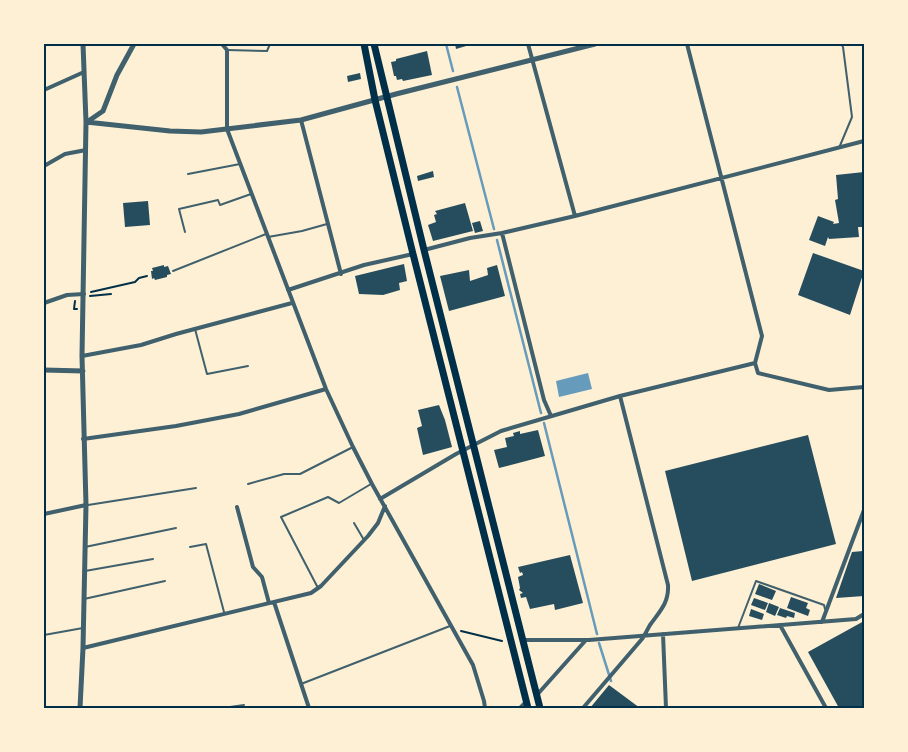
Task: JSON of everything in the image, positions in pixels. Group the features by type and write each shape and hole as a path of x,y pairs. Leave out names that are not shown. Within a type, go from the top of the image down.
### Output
{"highway":[{"path":"364,44 375,100 527,705"},
{"path":"374,44 540,708"}],"street":[{"path":"80,708 84,648 86,505 82,356 86,150 83,44"},
{"path":"86,122 102,111 117,75 134,44"},
{"path":"222,44 227,50 227,129 326,389 372,484 473,665 485,708"},
{"path":"528,44 575,216"},
{"path":"86,122 170,131 201,132 301,120 386,96 595,44"},
{"path":"687,44 762,336 755,362 758,373 829,390 864,387"},
{"path":"44,90 84,72"},
{"path":"301,120 342,274"},
{"path":"424,250 470,238 502,233 575,216 864,141"},
{"path":"44,166 65,154 86,150"},
{"path":"502,233 544,400 551,416"},
{"path":"288,290 364,266 413,254"},
{"path":"44,303 67,295 84,294"},
{"path":"82,356 141,345 292,303"},
{"path":"380,499 463,450 501,431 620,396 755,362"},
{"path":"44,370 83,371"},
{"path":"83,439 176,426 239,414 326,389"},
{"path":"583,708 645,635 648,628 665,606 668,595 668,585 620,396"},
{"path":"44,514 86,505"},
{"path":"84,648 311,593 364,540 378,523 385,506"},
{"path":"237,507 253,567 262,577 268,603"},
{"path":"822,622 864,510"},
{"path":"274,602 309,708"},
{"path":"523,640 586,640 856,619 864,614"},
{"path":"780,625 826,708"},
{"path":"662,634 666,708"},
{"path":"536,696 586,640"},
{"path":"520,708 527,705"}],"lane":[{"path":"227,50 267,51 270,44"},
{"path":"839,148 852,117 843,47 841,44"},
{"path":"188,174 240,164"},
{"path":"185,232 179,209 218,200 220,205 251,194"},
{"path":"173,271 267,235 302,231 328,224"},
{"path":"195,329 207,374 248,366"},
{"path":"248,484 284,474 300,474 353,448"},
{"path":"318,588 281,518 328,497 339,503 372,484"},
{"path":"86,505 196,488"},
{"path":"354,523 364,540"},
{"path":"85,547 176,528"},
{"path":"190,547 206,544 225,614"},
{"path":"85,571 153,559"},
{"path":"84,600 165,581"},
{"path":"738,628 756,581 824,604 826,612"},
{"path":"44,635 84,628"},
{"path":"301,684 453,628"},
{"path":"223,708 244,705"}],"path":[{"path":"90,292 135,282 139,278 147,276"},
{"path":"97,294 111,294"},
{"path":"453,628 504,642"}],"water":[{"path":"588,373 592,389 559,397 556,381"}],"building":[{"path":"455,44 473,44 456,49"},
{"path":"427,51 432,75 403,81 402,79 397,80 396,76 394,76 391,62"},
{"path":"360,73 361,79 348,82 347,76"},
{"path":"433,171 434,177 418,181 417,176"},
{"path":"864,172 864,227 858,227 859,237 829,239 828,237 825,246 809,240 818,216 834,222 833,224 839,223 835,200 838,199 836,175"},
{"path":"148,201 150,225 125,227 123,203"},
{"path":"465,203 473,231 433,241 428,225 436,222 434,215 437,214 435,211"},
{"path":"480,221 483,231 475,233 472,223"},
{"path":"813,253 864,271 850,315 798,295"},
{"path":"404,264 407,281 399,283 400,290 383,295 359,294 355,276"},
{"path":"164,265 164,267 168,266 171,274 167,275 167,277 152,279 152,268"},
{"path":"497,265 505,296 449,311 440,276 469,270 470,281 488,275 487,268"},
{"path":"439,405 452,447 423,455 417,428 422,426 418,410"},
{"path":"538,430 545,456 499,468 494,450 507,447 505,438 514,436 513,433 520,431 520,434"},
{"path":"808,435 836,544 692,581 665,471"},
{"path":"863,551 864,596 836,598 852,552"},
{"path":"570,555 583,603 555,610 554,604 530,609 526,597 521,598 520,594 523,593 519,590 518,577 523,575 518,567"},
{"path":"759,584 776,591 772,600 755,594"},
{"path":"791,597 808,603 806,608 810,610 808,616 787,608"},
{"path":"754,598 768,603 765,610 751,605"},
{"path":"769,603 779,607 775,616 766,612"},
{"path":"780,608 795,613 794,618 777,615"},
{"path":"751,609 764,614 762,620 749,616"},
{"path":"864,621 864,708 839,708 808,652"},
{"path":"609,685 640,708 590,708"}],"waterway":[{"path":"446,44 453,71"},
{"path":"457,87 494,229"},
{"path":"497,240 541,413"},
{"path":"544,423 597,634"},
{"path":"599,643 611,681"}]}
